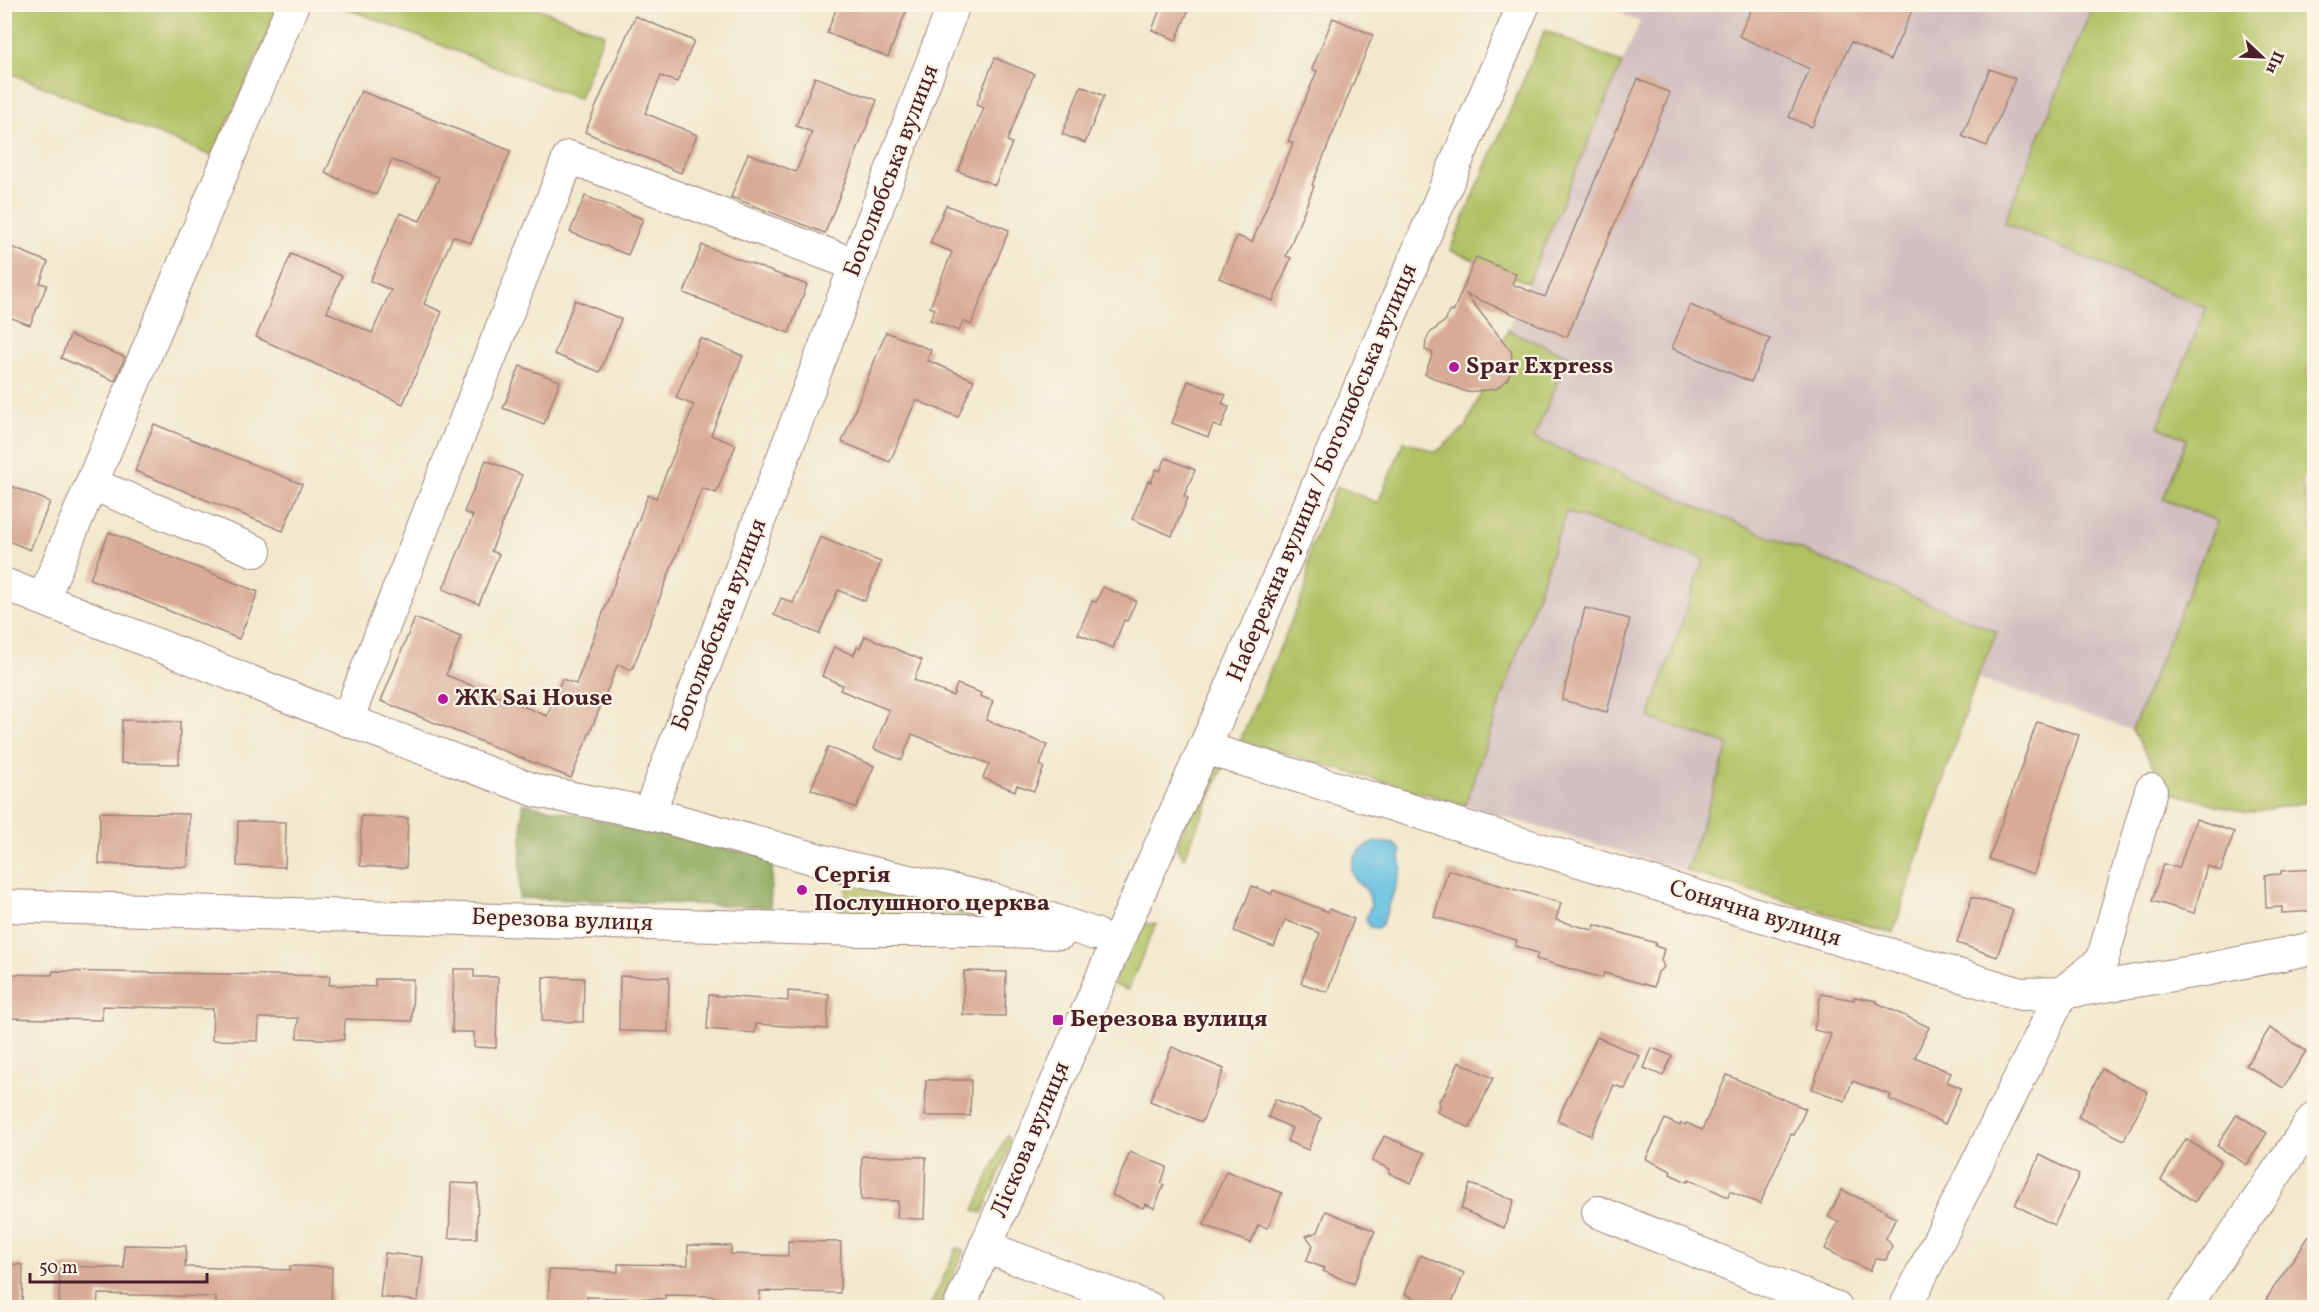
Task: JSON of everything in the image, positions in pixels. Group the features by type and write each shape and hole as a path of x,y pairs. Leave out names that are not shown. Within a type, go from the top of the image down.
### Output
{"street":[{"path":"43,599 293,4"},
{"name":"Боголюбська вулиця","path":"649,813 954,4"},
{"name":"Набережна вулиця / Боголюбська вулиця","path":"1106,937 1204,748 1524,4"},
{"path":"347,720 569,157 856,265"},
{"path":"92,484 255,550"},
{"path":"4,584 347,720 537,791 649,813 842,866 991,899 1106,937"},
{"name":"Сонячна вулиця","path":"1204,748 2021,994 2062,993 2204,970 2314,948"},
{"path":"1905,1308 2062,993 2102,961 2151,790"},
{"name":"Березова вулиця","path":"4,906 858,930 976,930 1106,937"},
{"name":"Ліскова вулиця","path":"959,1308 1106,937"},
{"path":"2184,1308 2314,1118"},
{"path":"1598,1212 1836,1308"},
{"path":"985,1247 1149,1308"}],"shaded area":[{"path":"1599,5 1627,5 1623,15"},
{"path":"1627,5 2093,5 2005,223 2206,308 2159,427 2187,439 2217,521 2132,730 1977,678 1996,631 1533,437 1568,356 1508,330 1640,22 1623,15"},
{"path":"1565,511 1704,559 1649,717 1729,745 1686,871 1465,805"}],"green space":[{"path":"4,5 281,5 212,156 5,71"},
{"path":"338,5 529,5 604,34 579,99"},
{"path":"2093,5 2314,5 2314,353 2308,370 2314,406 2314,453 2302,484 2314,538 2314,801 2247,813 2169,792 2132,730 2217,521 2163,499 2187,439 2158,427 2206,308 2004,223"},
{"path":"1545,30 1622,63 1528,283 1450,250"},
{"path":"1508,330 1568,356 1534,438 1997,632 1977,678 1893,933 1686,871 1729,745 1649,718 1704,559 1566,512 1465,805 1240,741 1306,587 1310,549 1337,486 1378,503 1404,441 1436,452 1466,427"},
{"path":"1224,765 1184,858 1176,848 1207,773 1214,767"},
{"path":"523,803 773,859 770,907 519,898"},
{"path":"841,877 973,910 976,915 839,913 840,906 845,906 847,884 841,882"},
{"path":"1138,924 1156,924 1128,990 1112,984"},
{"path":"1007,1135 1012,1144 982,1213 974,1210"},
{"path":"957,1248 964,1251 939,1307 930,1307"}],"water":[{"path":"1377,842 1394,844 1401,850 1402,868 1382,925 1376,928 1369,927 1366,919 1371,905 1368,893 1355,879 1352,864 1361,850"}],"building":[{"path":"838,4 909,4 888,57 827,33"},
{"path":"1162,4 1191,4 1176,40 1152,30"},
{"path":"1754,4 1915,4 1890,60 1851,42 1812,127 1789,117 1810,69 1739,36"},
{"path":"635,16 694,41 677,82 661,76 645,113 697,135 681,173 585,132"},
{"path":"1333,18 1373,35 1312,185 1314,186 1286,256 1291,258 1273,301 1219,278 1237,236 1252,242 1293,143 1288,141 1317,71 1312,69"},
{"path":"995,58 1034,74 1007,141 1012,143 995,185 958,171 984,108 976,105"},
{"path":"1990,69 2015,79 1987,146 1962,136"},
{"path":"815,77 877,100 825,233 731,197 748,153 796,172 812,132 796,126"},
{"path":"1638,79 1670,93 1567,337 1466,294 1511,351 1513,365 1507,380 1496,389 1466,392 1425,374 1433,353 1425,350 1429,334 1446,320 1449,311 1453,312 1476,257 1516,274 1512,284 1545,297"},
{"path":"1081,86 1104,96 1085,143 1062,134"},
{"path":"361,91 511,151 471,243 453,236 424,304 442,312 403,404 256,337 291,254 342,276 327,312 372,333 391,290 370,281 400,213 420,221 439,177 392,160 376,195 325,173"},
{"path":"585,196 643,219 628,255 570,232"},
{"path":"946,205 1009,230 971,325 963,321 959,331 930,320 935,309 930,307 952,252 930,243"},
{"path":"4,244 48,262 40,283 47,285 30,325 4,315"},
{"path":"702,245 807,285 789,333 684,293"},
{"path":"575,300 621,319 600,372 554,354"},
{"path":"1690,305 1770,339 1751,382 1672,348"},
{"path":"886,332 931,350 927,360 974,380 958,417 916,400 890,462 842,442"},
{"path":"70,335 125,357 115,381 61,358"},
{"path":"700,338 743,356 711,435 736,445 716,493 702,488 632,670 618,664 571,778 381,701 415,618 461,637 446,675 547,716 562,679 576,684 648,495 656,498 694,405 676,398"},
{"path":"520,366 560,381 544,424 503,408"},
{"path":"1188,381 1226,395 1222,403 1229,407 1221,428 1213,425 1208,437 1172,423"},
{"path":"154,424 302,484 283,531 135,471"},
{"path":"1166,458 1195,470 1184,496 1188,498 1172,536 1132,519 1148,481 1151,482 1156,469 1160,471"},
{"path":"486,460 522,475 491,551 499,554 479,604 443,589 473,516 464,512"},
{"path":"4,483 50,502 30,550 4,539"},
{"path":"109,532 258,592 239,639 90,579"},
{"path":"820,537 881,562 865,601 838,590 819,634 774,615 781,598 793,603"},
{"path":"1103,587 1136,601 1127,621 1124,620 1113,648 1078,634 1092,601 1096,602"},
{"path":"1585,608 1630,619 1607,712 1562,700"},
{"path":"865,636 922,660 914,680 953,696 957,684 981,693 980,696 993,701 986,720 1047,745 1040,765 1044,767 1034,791 1017,785 1015,791 983,778 989,764 912,734 902,760 874,749 889,710 840,690 842,685 822,676 834,647 854,655"},
{"path":"122,720 180,722 179,764 121,763"},
{"path":"2037,722 2079,735 2034,874 1989,859"},
{"path":"828,747 874,766 856,808 811,789"},
{"path":"100,812 189,814 188,867 99,864"},
{"path":"361,816 408,818 406,868 360,866"},
{"path":"2196,819 2234,832 2221,871 2207,866 2194,913 2152,901 2163,864 2179,868"},
{"path":"238,821 286,822 285,867 237,866"},
{"path":"2314,869 2314,911 2282,913 2282,907 2266,908 2265,875 2281,874 2281,871"},
{"path":"1448,870 1561,903 1556,920 1593,930 1595,925 1656,943 1655,946 1664,949 1661,960 1664,967 1658,972 1654,987 1604,973 1602,978 1536,959 1538,953 1515,946 1517,940 1434,917"},
{"path":"1252,886 1272,894 1273,890 1328,912 1329,909 1354,919 1327,992 1301,983 1320,933 1285,920 1274,947 1234,931"},
{"path":"1972,897 2013,910 1997,957 1957,943"},
{"path":"454,969 474,969 474,977 498,977 496,1048 474,1047 474,1032 452,1032"},
{"path":"53,971 330,976 329,985 375,987 375,979 413,979 412,1021 345,1019 344,1040 297,1038 298,1018 259,1018 258,1041 212,1040 213,1009 102,1006 102,1020 4,1018 4,974 52,975"},
{"path":"964,971 1006,972 1005,1016 963,1015"},
{"path":"620,976 669,977 668,1032 619,1031"},
{"path":"543,977 584,978 583,1022 542,1021"},
{"path":"788,991 829,994 827,1029 756,1024 755,1033 707,1029 709,995 788,1001"},
{"path":"1821,994 1854,1000 1854,997 1877,1001 1929,1027 1915,1057 1951,1073 1947,1082 1961,1088 1945,1124 1889,1099 1891,1095 1852,1081 1845,1101 1812,1089 1831,1034 1814,1030"},
{"path":"2270,1028 2306,1051 2283,1088 2246,1065"},
{"path":"1597,1037 1640,1056 1625,1089 1614,1085 1591,1136 1557,1120"},
{"path":"1172,1047 1224,1069 1202,1122 1150,1101"},
{"path":"1652,1048 1672,1056 1663,1076 1644,1068"},
{"path":"1459,1062 1493,1078 1470,1128 1437,1112 1440,1106 1439,1101"},
{"path":"2102,1069 2148,1092 2124,1140 2078,1117"},
{"path":"1727,1075 1806,1109 1794,1135 1791,1134 1760,1204 1730,1191 1728,1197 1689,1179 1687,1182 1646,1159 1665,1119 1680,1126 1681,1123 1685,1125 1686,1123 1702,1130"},
{"path":"926,1080 971,1080 970,1116 925,1116"},
{"path":"1275,1099 1321,1118 1308,1150 1287,1141 1292,1128 1268,1117"},
{"path":"2237,1114 2267,1133 2247,1165 2217,1146"},
{"path":"1384,1136 1425,1153 1411,1183 1389,1173 1390,1169 1372,1161"},
{"path":"2186,1139 2221,1161 2195,1202 2161,1180"},
{"path":"1130,1152 1167,1167 1161,1183 1164,1185 1154,1208 1145,1204 1143,1208 1112,1195"},
{"path":"2040,1155 2079,1175 2054,1225 2015,1205"},
{"path":"862,1156 926,1157 924,1219 897,1218 898,1201 861,1200"},
{"path":"1226,1171 1282,1193 1268,1228 1258,1225 1251,1243 1204,1225"},
{"path":"451,1183 478,1184 477,1238 449,1238"},
{"path":"1470,1184 1514,1200 1504,1228 1461,1209"},
{"path":"1842,1190 1896,1218 1886,1238 1892,1246 1886,1260 1875,1259 1870,1271 1825,1249 1838,1222 1828,1217"},
{"path":"1326,1211 1375,1231 1354,1284 1306,1261 1313,1245 1306,1236 1318,1232"},
{"path":"2314,1229 2314,1308 2278,1308 2266,1299"},
{"path":"788,1241 841,1242 840,1293 760,1291 759,1308 714,1308 714,1296 665,1295 665,1299 587,1297 586,1308 548,1308 549,1270 618,1272 618,1264 688,1265 688,1245 731,1246 731,1254 788,1256"},
{"path":"124,1245 186,1246 185,1267 290,1270 290,1266 332,1267 331,1308 216,1308 216,1297 98,1294 97,1308 59,1308 60,1266 124,1268"},
{"path":"385,1253 423,1257 418,1301 380,1297"},
{"path":"1420,1255 1464,1273 1450,1308 1437,1308 1405,1294"},
{"path":"4,1264 23,1265 22,1308 4,1308"}],"place":[{"name":"Spar Express","path":"1454,367"},
{"name":"ЖК Sai House","path":"443,699"},
{"name":"Сергія Послушного церква","path":"802,890"},
{"name":"Березова вулиця","path":"1058,1020"}]}
